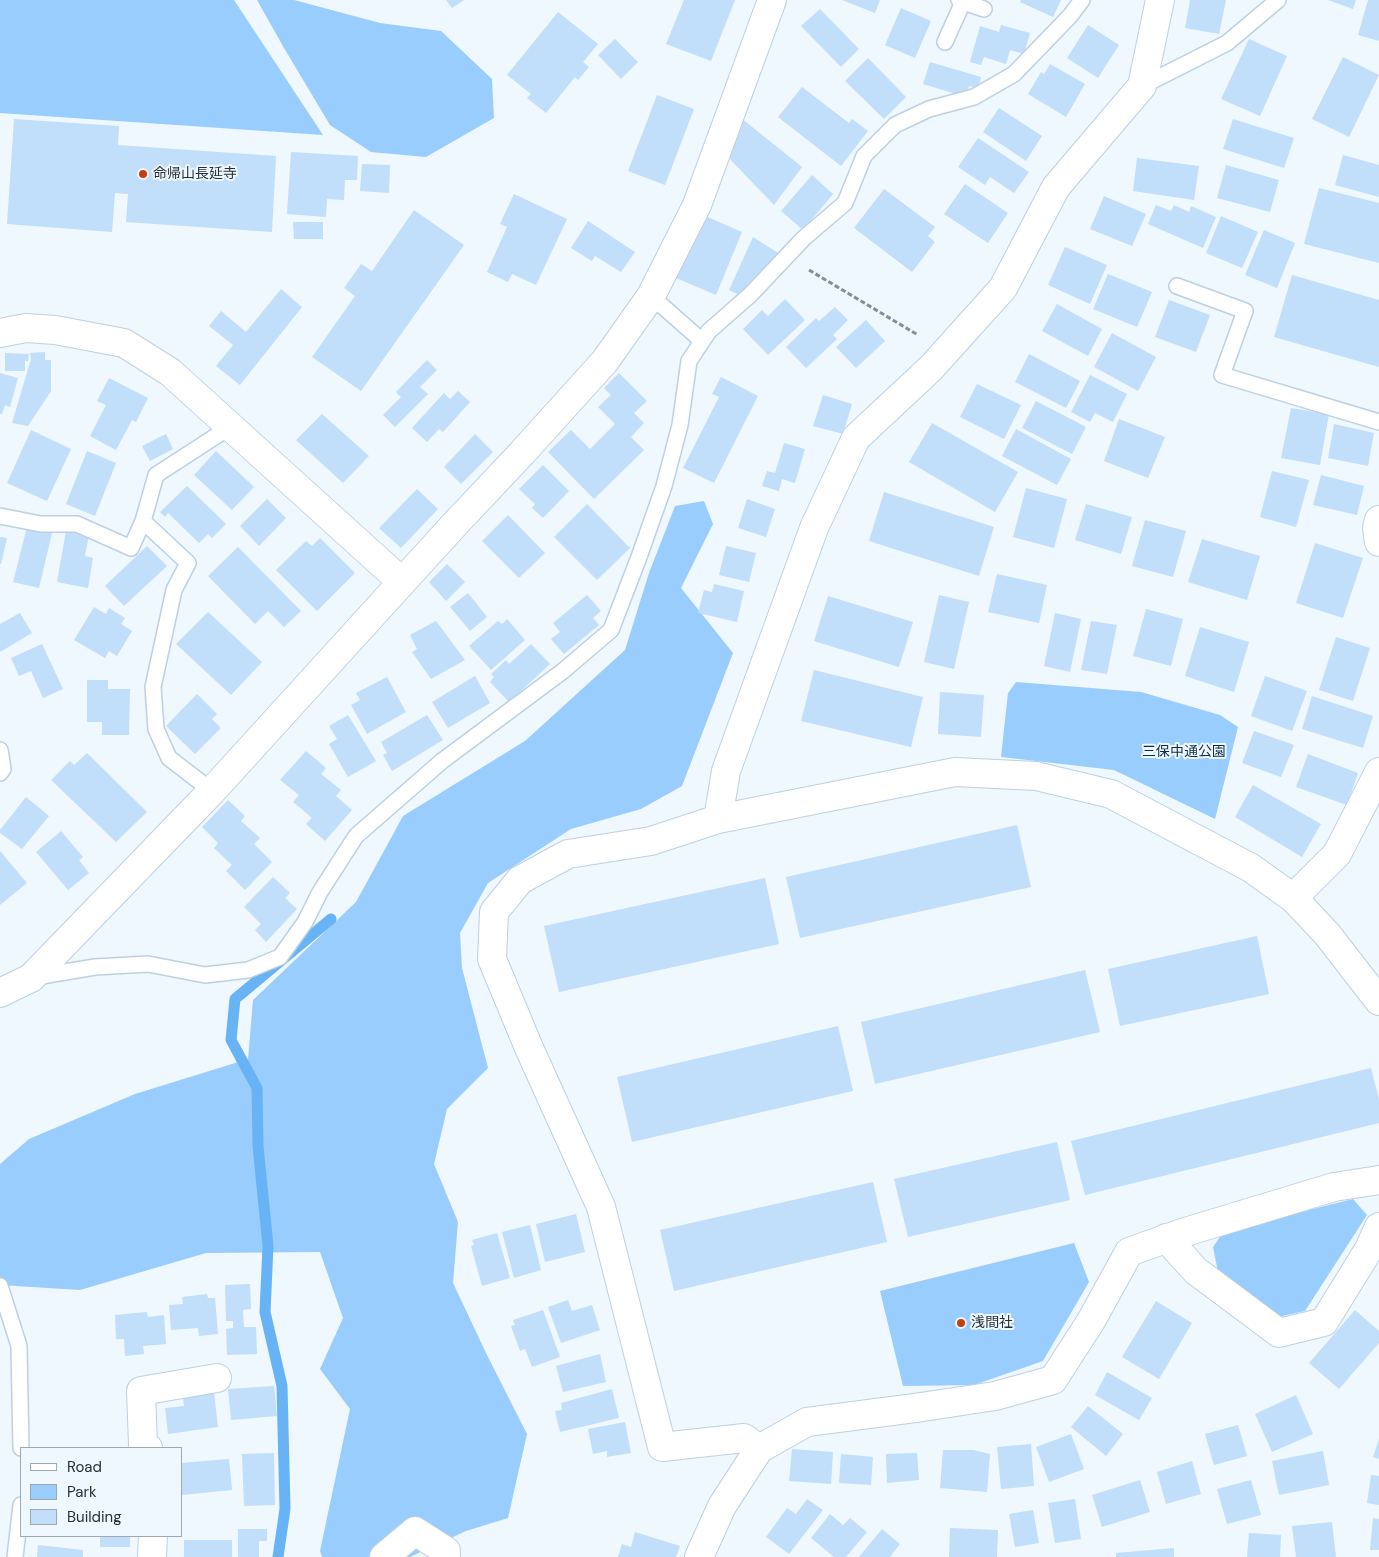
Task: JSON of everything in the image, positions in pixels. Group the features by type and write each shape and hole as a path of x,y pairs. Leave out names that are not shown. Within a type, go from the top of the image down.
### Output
{"street":[{"path":"0,993 31,978 212,791 605,361 652,296 697,205 772,0"},
{"path":"718,819 726,771 814,528 856,438 931,368 1003,288 1056,187 1142,86 1160,0"},
{"path":"1,333 26,328 55,330 124,343 170,372 402,582"},
{"path":"1379,520 1377,528 1379,542"},
{"path":"759,1449 744,1438 662,1447 601,1207 529,1048 492,959 494,912 520,880 568,854 651,841 718,819 955,772 1036,776 1111,794 1252,868 1293,898 1327,934 1379,1001"},
{"path":"1293,898 1336,854 1379,772"},
{"path":"699,1557 722,1506 759,1449 807,1422 995,1396 1053,1380 1091,1321 1129,1252 1166,1238 1334,1187 1379,1180"},
{"path":"1166,1238 1196,1271 1279,1333 1324,1322 1369,1249 1379,1227"},
{"path":"147,1447 143,1444 141,1390 217,1378"},
{"path":"384,1557 415,1531 446,1551 446,1557"},
{"path":"152,1557 153,1537"}],"lane":[{"path":"31,978 94,967 148,964 205,975 248,970 280,957 305,922 320,892 356,836 442,761 564,671 611,630 664,486 680,425 689,361 709,332 750,295 804,238 845,203 864,156 895,124 930,109 974,97 1014,74 1070,16 1082,0"},
{"path":"1142,86 1227,43 1278,0"},
{"path":"945,42 961,1 984,9"},
{"path":"1177,286 1245,311 1222,375 1379,422"},
{"path":"652,296 702,341"},
{"path":"0,516 41,524 77,524 131,548 143,521 156,475 230,427"},
{"path":"143,521 188,563 174,590 153,688 156,730 170,758 212,791"},
{"path":"0,750 3,769 0,774"},
{"path":"0,1286 19,1346 21,1447"},
{"path":"15,1557 20,1514"}],"path":[{"path":"786,257 946,352"}],"green space":[{"path":"0,0 234,0 323,135 0,113"},
{"path":"257,0 294,0 380,23 441,31 492,79 494,118 426,157 371,152 330,125"},
{"path":"704,501 713,524 681,588 733,653 682,786 641,809 571,829 488,883 460,933 462,968 488,1068 447,1109 434,1164 458,1222 453,1283 527,1434 508,1518 466,1531 410,1557 322,1557 320,1551 350,1409 320,1369 343,1318 320,1252 206,1253 80,1290 0,1285 0,1164 29,1139 135,1094 248,1059 253,1000 356,902 403,816 525,741 625,650 649,573 675,506"},
{"name":"三保中通公園","path":"1016,682 1141,692 1220,715 1238,727 1215,819 1114,770 1001,757 1008,693"},
{"path":"1353,1199 1367,1215 1305,1311 1278,1317 1218,1272 1213,1247 1224,1231"},
{"path":"1074,1243 1089,1282 1043,1361 974,1385 903,1386 880,1291"}],"building":[{"path":"446,0 464,0 452,8"},
{"path":"684,0 735,0 711,61 666,44"},
{"path":"842,0 880,0 875,13"},
{"path":"1021,0 1061,0 1053,17 1020,2"},
{"path":"1190,0 1226,0 1219,34 1185,28"},
{"path":"1328,0 1356,0 1353,9"},
{"path":"1368,0 1379,0 1379,41 1358,35"},
{"path":"901,8 931,21 915,58 885,45"},
{"path":"820,9 859,49 841,67 801,26"},
{"path":"558,12 598,44 583,62 589,67 578,80 575,77 546,113 527,98 531,94 507,75"},
{"path":"1001,25 1030,33 1024,54 1010,50 1006,64 984,57 981,65 970,62 980,26 999,32"},
{"path":"1088,25 1119,45 1098,78 1067,58"},
{"path":"615,39 638,62 621,79 598,55"},
{"path":"1249,39 1287,56 1260,116 1221,99"},
{"path":"1343,57 1379,75 1349,137 1312,119"},
{"path":"868,58 906,97 884,119 845,81"},
{"path":"930,62 981,77 978,89 969,86 966,97 923,84"},
{"path":"1050,64 1085,84 1066,117 1028,94 1041,72 1044,74"},
{"path":"802,87 849,123 852,119 868,131 841,166 778,117"},
{"path":"657,95 694,109 665,185 628,171"},
{"path":"999,108 1042,136 1026,161 983,132"},
{"path":"741,118 802,167 774,205 726,155"},
{"name":"命帰山長延寺","path":"14,119 119,126 118,145 276,156 272,232 126,222 128,194 115,193 112,232 7,224"},
{"path":"1233,119 1294,138 1284,168 1223,149"},
{"path":"978,138 1029,172 1014,193 990,177 985,185 958,167"},
{"path":"291,152 358,156 357,180 345,180 344,200 327,199 326,217 287,214"},
{"path":"1343,155 1379,165 1379,197 1335,185"},
{"path":"1137,158 1199,166 1194,200 1133,191"},
{"path":"362,164 390,165 389,193 360,191"},
{"path":"1226,165 1279,180 1270,212 1217,198"},
{"path":"812,175 833,194 803,230 781,211"},
{"path":"965,184 1008,213 988,243 944,214"},
{"path":"1319,188 1379,203 1379,263 1304,244"},
{"path":"884,189 935,227 928,236 935,242 912,272 854,228"},
{"path":"514,194 567,219 536,285 512,274 508,282 487,272 507,227 500,224"},
{"path":"1104,196 1146,214 1132,246 1090,229"},
{"path":"1156,205 1171,211 1174,205 1189,212 1191,206 1216,217 1203,248 1148,224"},
{"path":"414,210 464,245 361,391 312,357 355,296 344,288 361,264 372,271"},
{"path":"703,215 742,232 716,295 676,278"},
{"path":"1221,216 1258,232 1242,268 1206,253"},
{"path":"588,221 635,252 621,272 595,256 592,261 571,248"},
{"path":"293,222 323,222 323,239 294,239"},
{"path":"1264,230 1295,243 1277,288 1245,275"},
{"path":"753,237 783,256 743,297 729,290"},
{"path":"1065,247 1107,265 1090,304 1048,285"},
{"path":"1108,274 1152,292 1137,327 1093,309"},
{"path":"1292,275 1379,300 1379,367 1274,337"},
{"path":"281,289 302,307 240,385 216,366 233,345 209,326 221,311 246,332"},
{"path":"785,299 805,320 768,355 743,329 762,310 768,316"},
{"path":"1169,300 1210,315 1196,352 1155,337"},
{"path":"1057,304 1102,329 1088,356 1042,331"},
{"path":"835,307 848,320 833,335 837,339 806,368 786,347 816,318 819,321"},
{"path":"866,320 885,341 856,368 836,347"},
{"path":"1112,333 1156,357 1138,391 1094,367"},
{"path":"45,352 45,360 51,360 51,391 28,426 12,423 31,359 30,353"},
{"path":"5,353 29,354 28,361 25,361 25,371 5,371"},
{"path":"1029,354 1080,381 1066,408 1015,382"},
{"path":"427,360 437,370 420,387 428,394 395,427 383,415 401,397 396,392"},
{"path":"0,373 18,378 10,407 5,405 2,414 0,414"},
{"path":"619,373 647,401 634,413 644,423 631,437 644,450 594,499 548,452 571,430 590,449 615,424 598,407 611,395 604,388"},
{"path":"1090,375 1127,394 1113,422 1095,413 1090,422 1071,412"},
{"path":"721,377 758,396 714,483 683,468 719,397 712,394"},
{"path":"109,378 148,398 136,422 132,420 116,450 90,436 106,405 97,401"},
{"path":"977,384 1021,405 1004,439 960,417"},
{"path":"458,391 470,402 443,432 439,429 427,442 412,428 444,393 450,399"},
{"path":"823,395 852,404 843,434 813,426"},
{"path":"1036,401 1086,427 1072,454 1022,428"},
{"path":"1291,408 1329,414 1320,465 1281,458"},
{"path":"322,414 369,456 343,483 296,440"},
{"path":"1119,419 1165,437 1148,478 1104,461"},
{"path":"932,423 1018,472 995,512 909,462"},
{"path":"1334,424 1374,433 1368,466 1328,458"},
{"path":"1016,429 1071,459 1057,485 1002,456"},
{"path":"31,430 71,449 47,501 7,483"},
{"path":"166,434 173,449 150,461 142,446"},
{"path":"475,434 493,452 461,484 444,467"},
{"path":"784,443 805,449 795,483 782,479 779,491 762,486 767,471 775,473"},
{"path":"87,451 116,463 95,516 66,504"},
{"path":"216,451 254,487 232,510 194,475"},
{"path":"543,465 569,491 543,518 532,508 535,504 519,489"},
{"path":"1272,471 1309,480 1296,527 1260,517"},
{"path":"1321,475 1364,486 1357,515 1313,505"},
{"path":"187,486 226,524 212,538 208,534 199,543 168,513 165,517 160,512"},
{"path":"1026,488 1067,499 1054,548 1013,537"},
{"path":"417,489 438,509 401,548 379,528"},
{"path":"884,492 994,527 979,576 869,541"},
{"path":"267,499 286,518 259,546 240,526"},
{"path":"747,499 775,509 766,537 738,528"},
{"path":"587,504 630,548 597,580 554,537"},
{"path":"1086,504 1132,517 1121,554 1075,540"},
{"path":"508,515 545,553 519,578 482,541"},
{"path":"1145,520 1186,531 1173,577 1132,566"},
{"path":"27,527 52,533 39,588 13,582"},
{"path":"66,531 89,535 85,556 93,558 88,588 57,582"},
{"path":"0,537 7,538 1,564 0,564"},
{"path":"320,538 355,573 317,611 276,570 306,541 312,546"},
{"path":"1202,539 1260,556 1247,600 1188,582"},
{"path":"1315,543 1363,558 1343,618 1296,603"},
{"path":"147,546 167,566 124,606 105,586"},
{"path":"726,546 756,553 749,582 719,575"},
{"path":"238,547 301,611 284,627 268,611 255,624 208,576"},
{"path":"447,564 465,582 446,601 429,582"},
{"path":"997,574 1047,585 1039,623 988,612"},
{"path":"714,584 744,591 737,622 698,613 704,590 712,592"},
{"path":"468,593 487,617 470,631 450,607"},
{"path":"587,595 601,611 593,618 599,625 564,654 551,639 560,632 553,623"},
{"path":"939,595 969,602 954,669 924,662"},
{"path":"828,596 913,622 899,667 814,641"},
{"path":"94,607 106,614 109,608 125,618 121,624 132,631 117,656 109,651 105,658 74,640"},
{"path":"1146,609 1183,619 1171,666 1133,656"},
{"path":"208,612 262,662 231,695 176,644"},
{"path":"20,613 32,633 0,652 0,624"},
{"path":"1055,613 1081,619 1070,672 1044,666"},
{"path":"507,619 525,640 491,670 469,646 498,621 502,624"},
{"path":"436,621 465,660 431,679 412,652 417,649 410,635"},
{"path":"1091,621 1117,625 1107,674 1081,670"},
{"path":"1200,627 1249,642 1234,692 1185,676"},
{"path":"1336,637 1370,648 1353,701 1319,690"},
{"path":"42,644 63,689 43,698 31,671 19,676 11,658"},
{"path":"531,644 550,664 509,702 490,682 494,677 491,674 506,660 509,664"},
{"path":"814,670 923,697 911,747 801,721"},
{"path":"475,676 490,703 448,728 432,702"},
{"path":"1265,676 1307,691 1292,731 1251,716"},
{"path":"387,677 406,712 367,734 351,705 360,700 356,693"},
{"path":"87,680 108,680 108,689 130,689 129,735 102,735 102,722 87,722"},
{"path":"940,692 984,695 981,737 938,734"},
{"path":"197,694 217,714 212,719 221,728 195,754 166,726"},
{"path":"1312,696 1373,716 1363,748 1302,729"},
{"path":"348,715 376,761 348,777 329,744 337,739 329,726"},
{"path":"427,715 443,740 392,771 383,755 387,753 381,742"},
{"path":"1254,731 1294,745 1281,777 1242,763"},
{"path":"306,751 326,768 321,774 341,790 336,796 352,810 325,841 306,824 312,818 293,802 299,795 280,780"},
{"path":"87,753 147,812 116,842 51,780 70,761 74,765"},
{"path":"1308,754 1358,773 1347,805 1296,787"},
{"path":"1253,785 1321,824 1302,857 1235,817"},
{"path":"26,797 49,816 22,849 0,833 0,830"},
{"path":"228,800 245,816 241,821 260,838 254,844 272,862 245,890 226,871 232,865 214,848 218,843 202,827"},
{"path":"1017,825 1031,887 800,938 786,877"},
{"path":"61,831 83,857 79,860 89,873 68,890 36,852"},
{"path":"0,851 27,883 0,905"},
{"path":"273,877 290,893 285,898 297,909 266,942 255,930 261,924 244,907"},
{"path":"765,878 779,944 559,992 544,926"},
{"path":"1257,936 1269,994 1120,1026 1108,969"},
{"path":"1085,970 1100,1032 875,1084 861,1022"},
{"path":"838,1026 853,1091 632,1142 617,1077"},
{"path":"1371,1068 1379,1099 1379,1123 1085,1195 1071,1141"},
{"path":"1057,1142 1070,1200 908,1237 894,1179"},
{"path":"873,1182 887,1242 674,1291 660,1230"},
{"path":"576,1214 585,1252 545,1262 536,1224"},
{"path":"530,1225 541,1270 514,1278 502,1232"},
{"path":"497,1233 510,1278 482,1286 471,1246 474,1245 472,1240"},
{"path":"250,1284 251,1309 243,1310 244,1327 256,1327 257,1354 227,1355 226,1329 233,1328 233,1321 226,1321 225,1285"},
{"path":"207,1294 208,1298 215,1298 218,1334 199,1336 198,1328 171,1330 169,1305 183,1304 182,1297"},
{"path":"568,1300 572,1311 592,1305 600,1330 561,1343 548,1307"},
{"path":"1156,1301 1192,1323 1159,1379 1122,1357"},
{"path":"543,1310 560,1357 532,1367 525,1349 520,1351 511,1326 515,1325 513,1320"},
{"path":"1355,1310 1379,1331 1379,1343 1339,1389 1309,1363"},
{"path":"147,1312 148,1317 164,1315 166,1344 143,1346 144,1354 125,1356 124,1339 116,1339 115,1315"},
{"path":"600,1354 606,1382 563,1392 556,1366"},
{"path":"1107,1372 1152,1398 1139,1420 1095,1395"},
{"path":"274,1386 277,1416 231,1420 228,1389"},
{"path":"612,1389 619,1418 560,1432 555,1411 562,1410 561,1403"},
{"path":"214,1393 218,1427 168,1434 165,1408 184,1406 183,1398"},
{"path":"1296,1395 1313,1434 1272,1452 1255,1414"},
{"path":"1088,1406 1123,1434 1106,1456 1071,1427"},
{"path":"625,1422 631,1453 607,1457 607,1451 593,1454 588,1429"},
{"path":"1238,1425 1247,1456 1214,1465 1205,1434"},
{"path":"1071,1434 1084,1469 1049,1482 1036,1447"},
{"path":"1379,1439 1379,1459 1373,1457"},
{"path":"1031,1444 1034,1486 1001,1489 997,1447"},
{"path":"792,1449 833,1452 831,1484 789,1481"},
{"path":"943,1450 973,1450 990,1454 987,1492 940,1488"},
{"path":"1323,1451 1329,1485 1279,1495 1272,1461"},
{"path":"274,1453 275,1505 244,1506 242,1454"},
{"path":"917,1453 919,1480 887,1483 886,1454"},
{"path":"841,1454 873,1457 871,1485 839,1483"},
{"path":"229,1459 232,1490 182,1495 182,1463"},
{"path":"1192,1461 1201,1494 1166,1504 1157,1472"},
{"path":"1371,1475 1379,1476 1379,1505 1367,1503"},
{"path":"1140,1480 1150,1512 1102,1527 1092,1495"},
{"path":"1251,1480 1261,1515 1227,1524 1217,1489"},
{"path":"807,1499 823,1510 789,1554 766,1537 787,1508 796,1514"},
{"path":"1075,1499 1081,1539 1055,1543 1048,1503"},
{"path":"1033,1510 1039,1543 1015,1547 1009,1514"},
{"path":"830,1514 843,1525 850,1518 867,1532 846,1557 834,1557 811,1538"},
{"path":"1373,1518 1379,1519 1379,1550 1370,1550"},
{"path":"1332,1522 1336,1557 1296,1557 1292,1526"},
{"path":"950,1528 998,1530 997,1557 949,1557"},
{"path":"238,1529 267,1529 267,1541 259,1541 259,1557 238,1557"},
{"path":"882,1529 900,1544 890,1557 859,1557"},
{"path":"635,1532 680,1546 676,1557 618,1557 622,1544 631,1547"},
{"path":"1249,1533 1281,1535 1280,1557 1247,1557"},
{"path":"100,1537 130,1537 130,1547 100,1547"},
{"path":"184,1540 232,1540 232,1557 184,1557"},
{"path":"38,1545 83,1550 83,1557 37,1557"},
{"path":"1174,1548 1174,1557 1116,1557 1116,1553"}],"waterway":[{"path":"278,1557 285,1509 282,1386 265,1312 268,1246 258,1146 257,1088 231,1040 235,999 331,919"}],"place":[{"name":"命帰山長延寺","path":"143,174"},
{"name":"浅間社","path":"961,1323"}]}
